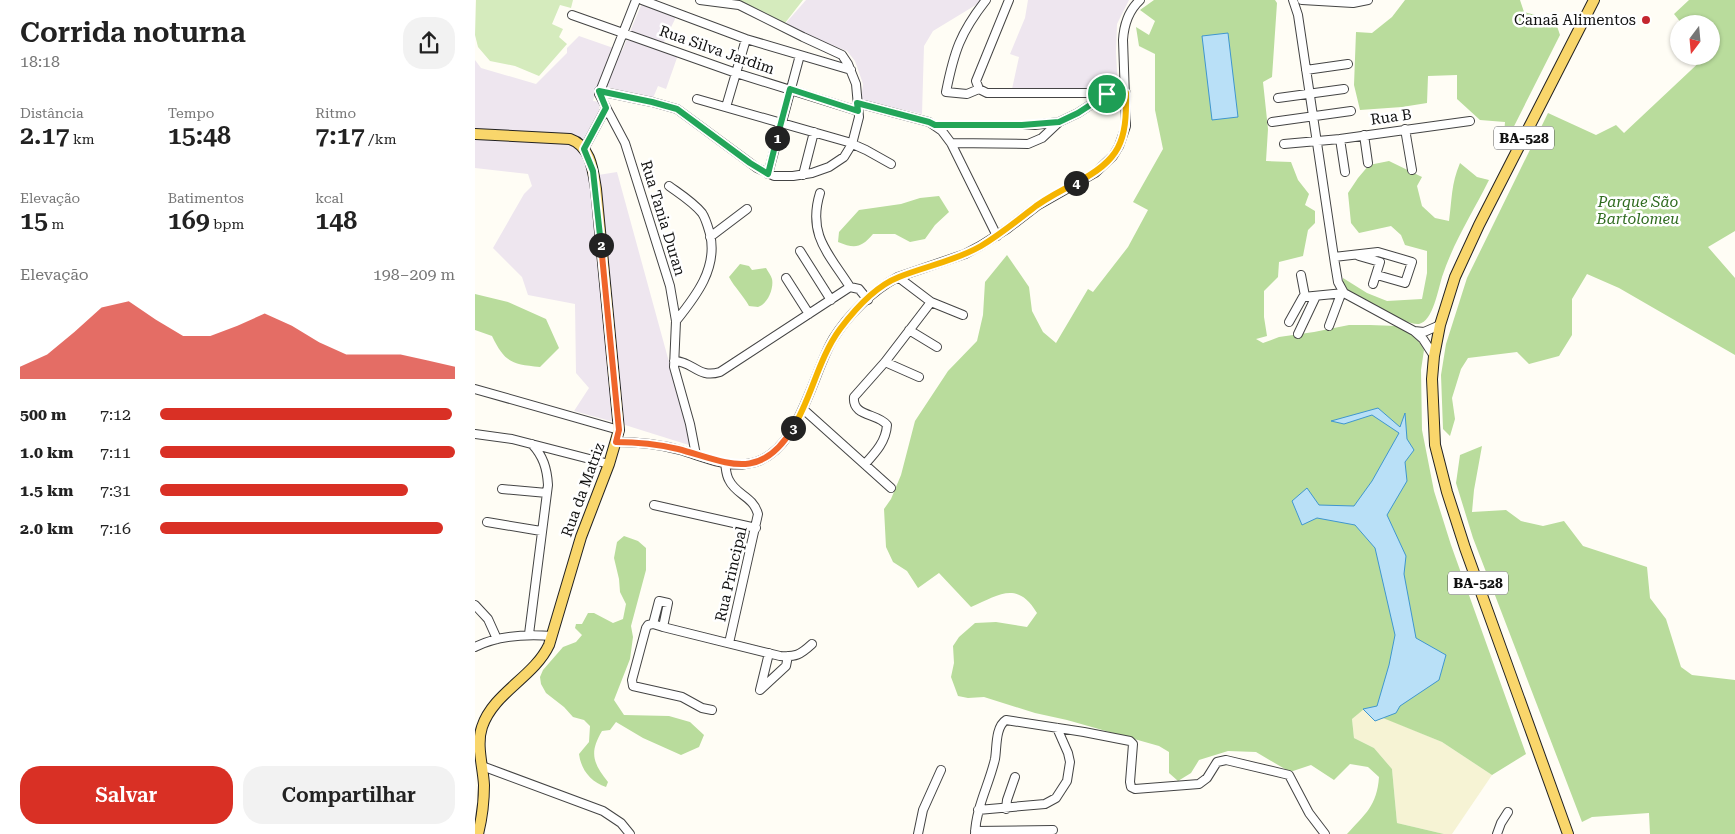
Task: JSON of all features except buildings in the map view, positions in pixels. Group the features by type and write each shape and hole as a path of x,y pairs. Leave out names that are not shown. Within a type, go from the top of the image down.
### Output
{"main road":[{"name":"BA-528","path":"1568,834 1471,565 1447,492 1435,445 1432,379 1440,324 1464,256 1594,0"},
{"path":"475,134 575,140 584,149 591,164 619,430 616,442"},
{"name":"Rua da Matriz","path":"478,834 482,766 480,735 485,720 499,701 540,660 545,652 552,636 581,537 616,442"}],"street":[{"path":"636,0 599,91 677,109 750,163 768,174 784,177 803,175 822,170 838,162 849,151 857,126 856,84 845,58 837,51 803,37 745,8 727,2 699,0"},
{"path":"642,0 746,39 851,70"},
{"path":"666,8 669,0"},
{"path":"979,89 967,94 945,92 959,42 972,18 986,0"},
{"path":"1009,0 976,81 979,89 987,93 1126,93"},
{"name":"Rua da Matriz","path":"616,442 654,444 725,463 747,464 765,458 789,434 803,409 833,339 850,317 881,287 898,277 965,254 997,236 1037,206 1095,173 1113,156 1119,146 1126,126 1124,28 1131,10 1140,0"},
{"path":"1293,0 1298,15 1334,257 1343,294 1329,326"},
{"path":"1302,0 1353,3 1367,0"},
{"name":"Rua Silva Jardim","path":"572,15 735,73 858,107 929,122 935,125"},
{"path":"726,107 746,39"},
{"path":"768,174 799,55"},
{"path":"1306,70 1348,64"},
{"path":"1278,98 1344,89"},
{"name":"Rua Tania Duran","path":"599,91 606,108 619,130 635,171 670,286 676,321 674,367 690,424 696,455"},
{"path":"951,143 1028,144 1035,142 1059,122 1078,113 1107,94"},
{"path":"697,99 852,144 891,164"},
{"path":"584,149 606,108"},
{"path":"1271,122 1351,111"},
{"name":"Rua B","path":"1284,144 1316,142 1470,121"},
{"path":"935,125 1022,125 1059,122"},
{"path":"935,125 951,143 997,236"},
{"path":"1405,129 1412,170"},
{"path":"803,175 814,132"},
{"path":"1364,135 1368,163"},
{"path":"1340,139 1345,172"},
{"path":"669,186 701,212 707,224 712,253 703,283 676,321"},
{"path":"820,193 815,214 818,234 850,288"},
{"path":"710,237 747,209"},
{"path":"800,251 831,300"},
{"path":"1334,257 1378,252 1412,262 1405,283 1377,275"},
{"path":"1355,254 1380,262 1373,284"},
{"path":"1301,274 1305,296"},
{"path":"898,277 931,302 963,315"},
{"path":"786,278 809,314"},
{"path":"674,360 683,362 704,374 720,372 850,288 859,288 867,300"},
{"path":"1289,322 1301,299 1305,296 1343,294 1414,331 1423,339 1434,356"},
{"path":"1298,334 1316,296"},
{"path":"865,464 880,447 887,425 881,419 859,411 853,400 856,393 885,362 931,302"},
{"path":"1414,331 1424,332 1440,324"},
{"path":"909,330 937,348"},
{"path":"885,362 919,378"},
{"path":"475,388 619,430"},
{"path":"803,409 891,488"},
{"path":"475,434 512,439 609,464"},
{"path":"529,634 547,493 546,468 539,452 532,444"},
{"name":"Rua Principal","path":"725,463 727,474 733,486 753,503 758,514 729,643"},
{"path":"502,489 547,493"},
{"path":"654,505 756,528"},
{"path":"487,522 541,531"},
{"path":"653,624 659,601 668,603 663,627"},
{"path":"475,605 488,619 497,639"},
{"path":"712,710 702,708 683,697 633,686 648,625 653,624 788,656 801,654 812,644"},
{"path":"475,647 497,639 529,634 552,636"},
{"path":"769,653 760,690 786,666 788,656"},
{"path":"1053,830 975,833 978,810 993,768 1000,726 1006,720 1133,742 1130,782 1131,787 1135,789 1199,784 1207,778 1217,762 1226,760 1289,775 1309,812 1325,834"},
{"path":"978,810 1006,809 1045,804 1051,802 1061,793 1067,781 1070,762 1057,728"},
{"path":"482,766 603,810 621,823 631,834"},
{"path":"918,834 923,810 941,770"},
{"path":"1006,809 1015,777"},
{"path":"1497,834 1508,812"}],"shaded area":[{"path":"806,0 984,0 933,31 924,46 922,114 861,100 863,84 855,61 847,51 785,24"},
{"path":"1028,0 1129,0 1117,24 1118,90 1012,89 1019,57 1010,54 1025,18"},
{"path":"642,3 677,15 661,48 678,55 666,89 658,86 653,98 598,85 593,101 600,102 598,117 587,137 576,145 588,162 592,176 617,172 692,446 574,411 589,388 576,373 575,304 528,295 522,277 493,248 524,194 532,186 528,174 475,168 475,60 481,68 536,84 567,53 567,48 579,36 622,51"},
{"path":"1363,709 1442,742 1492,775 1452,834 1444,834 1397,823 1392,769 1374,748 1354,738 1352,719"}],"green space":[{"path":"476,0 573,0 571,8 560,5 552,24 563,29 559,37 567,44 539,76 515,66 490,61 478,47 475,35"},
{"path":"729,0 803,0 785,23 738,1"},
{"path":"1154,0 1275,0 1277,3 1272,77 1263,82 1268,129 1266,161 1291,162 1298,180 1309,194 1305,205 1315,211 1315,223 1308,230 1303,256 1279,262 1278,277 1264,291 1264,317 1267,336 1256,339 1263,343 1279,337 1349,325 1397,326 1412,335 1424,350 1421,370 1422,430 1434,491 1451,545 1526,754 1492,775 1442,742 1383,718 1375,721 1364,709 1352,719 1354,738 1374,748 1392,769 1397,823 1444,834 1347,834 1365,815 1376,795 1379,777 1368,767 1350,764 1334,780 1311,765 1290,772 1256,752 1228,751 1199,760 1191,773 1178,781 1169,773 1169,752 1159,746 1035,713 984,697 968,698 958,696 951,677 954,663 953,646 959,637 975,623 996,622 1027,627 1037,613 1030,603 1015,593 999,595 971,607 939,573 918,588 907,571 893,562 886,547 884,509 891,499 901,475 915,421 948,371 977,341 983,315 985,282 1007,255 1029,287 1032,311 1043,332 1056,343 1088,289 1093,292 1128,247 1148,210 1133,202 1163,149 1155,110 1155,54 1139,46 1136,27 1149,35 1155,21 1140,10"},
{"path":"1405,0 1520,0 1524,12 1543,17 1554,17 1560,35 1503,148 1505,122 1480,120 1457,99 1457,75 1428,76 1427,103 1360,110 1354,85 1356,32 1372,33 1392,17"},
{"name":"Parque São Bartolomeu","path":"1689,0 1735,0 1735,231 1708,247 1735,278 1735,355 1619,288 1587,274 1572,299 1572,335 1559,356 1529,364 1517,352 1468,358 1461,369 1452,398 1455,419 1450,436 1443,429 1441,375 1446,344 1467,278 1548,113 1596,135 1616,125 1624,133 1696,65 1720,65 1720,15 1674,14"},
{"path":"1389,161 1422,177 1417,186 1422,206 1435,218 1449,221 1453,185 1460,163 1477,177 1489,180 1452,252 1431,311 1424,322 1419,324 1392,315 1343,287 1343,278 1367,293 1387,301 1422,299 1427,273 1427,251 1405,245 1401,235 1391,226 1359,233 1351,223 1348,193 1369,165"},
{"path":"939,196 949,212 935,225 925,239 910,242 895,234 873,234 861,245 857,246 849,246 838,242 839,232 859,210"},
{"path":"740,264 749,266 752,270 766,268 772,278 772,287 769,295 765,303 758,307 749,306 729,277"},
{"path":"475,294 508,302 546,319 559,348 540,367 523,365 510,360 501,352 492,336 475,330"},
{"path":"1482,446 1472,512 1506,510 1521,521 1543,526 1564,521 1583,546 1647,567 1650,598 1666,619 1681,667 1692,675 1735,680 1735,834 1650,834 1649,813 1592,817 1582,822 1473,538 1456,483 1460,455"},
{"path":"624,536 638,541 646,548 646,570 631,626 633,637 630,659 614,700 624,715 669,716 690,722 704,735 699,747 681,755 643,738 616,722 610,730 602,731 594,752 596,763 608,782 606,787 591,779 584,770 580,760 579,754 589,742 590,726 584,720 573,717 546,693 541,684 540,677 543,670 563,647 576,642 582,635 575,628 576,624 582,624 588,613 594,613 613,623 623,619 626,604 620,592 614,558 617,542"}],"water":[{"path":"1228,33 1238,117 1212,120 1202,36"},
{"path":"1378,408 1400,427 1405,413 1407,439 1414,450 1405,462 1407,481 1387,515 1406,556 1404,574 1416,638 1446,655 1439,680 1400,706 1396,713 1375,721 1363,709 1377,706 1389,665 1395,635 1375,548 1355,525 1317,518 1302,525 1292,501 1307,488 1319,505 1354,506 1372,481 1399,433 1372,415 1344,424 1331,421"}],"place":[{"name":"Canaã Alimentos","path":"1646,20"}],"route":[{"path":"790,89 858,111 857,103 935,125 1022,125 1059,122 1078,113 1107,94 1126,93 1126,126 1119,146 1113,156 1095,173 1037,206 981,246 948,261 898,277 881,287 850,317 833,339 797,421 776,450 765,458 756,462 736,465 660,445 616,442 619,430 595,189 591,164 584,149 606,108 599,91 677,109 704,130 723,141 757,168 768,174 790,89"}]}
